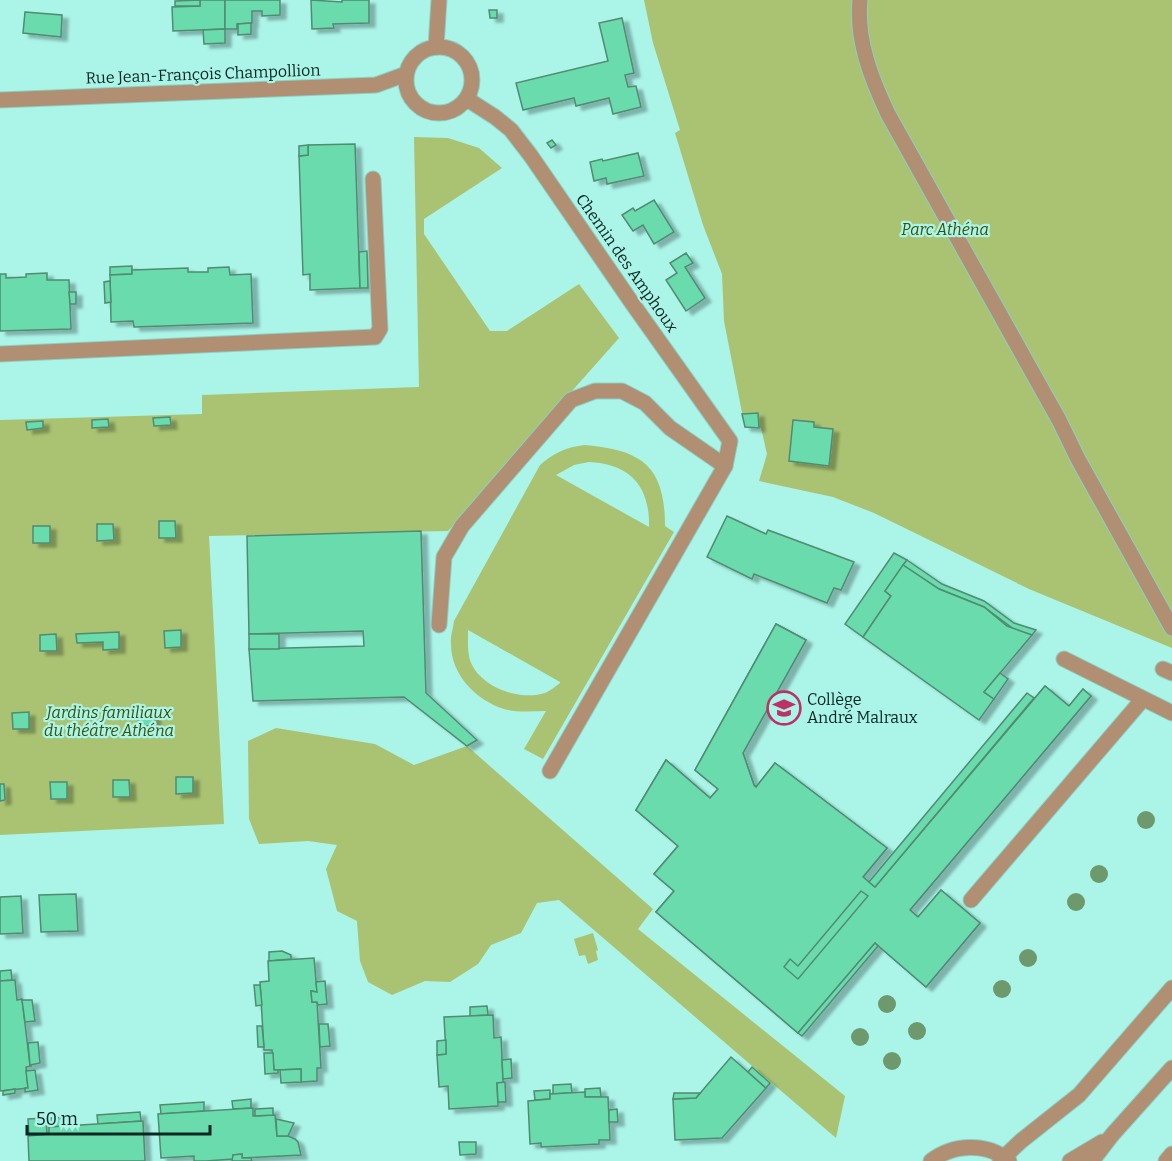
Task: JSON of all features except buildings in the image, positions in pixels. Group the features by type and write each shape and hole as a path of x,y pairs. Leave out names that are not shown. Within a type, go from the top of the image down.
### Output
{"street":[{"path":"436,47 440,0"},
{"path":"860,0 861,30 866,62 888,114 1172,628"},
{"path":"436,47 457,52 465,59 472,79 467,99 459,107 437,114 417,105 409,96 406,85 409,66 420,53 436,47"},
{"name":"Rue Jean-François Champollion","path":"0,100 376,85 406,74"},
{"name":"Chemin des Amphoux","path":"467,99 511,130 531,156 730,441 725,466"},
{"path":"0,354 375,337 380,328 373,179"},
{"path":"439,626 444,556 462,526 571,400 596,391 622,391 645,403 670,428 725,466 550,771"},
{"path":"1064,659 1172,713"},
{"path":"971,900 1143,699"},
{"path":"931,1161 951,1149 975,1147 1004,1160 1021,1141 1079,1095 1172,988"},
{"path":"1092,1161 1172,1068"},
{"path":"1070,1161 1112,1135"},
{"path":"1166,1161 1172,1154"}],"green space":[{"name":"Parc Athéna","path":"644,0 1172,0 1172,648 1029,589 874,513 833,497 759,481 767,454 761,428 745,428 724,321 722,274 703,225 675,133 680,130 653,43"},
{"name":"Jardins familiaux du théâtre Athéna","path":"414,137 448,138 479,148 502,168 424,219 424,234 490,331 507,331 579,284 619,338 448,531 209,536 224,824 0,835 0,420 202,414 202,395 419,387"},
{"path":"585,445 622,451 646,465 655,475 661,489 665,526 674,532 543,759 524,749 546,711 504,709 475,693 460,676 455,666 451,639 454,621 540,465 561,451","holes":["589,462 616,467 635,480 646,500 649,527 556,475 574,465","468,630 560,682 560,683 547,692 535,695 514,694 493,686 476,672 471,663 468,651"]},
{"path":"276,728 375,744 414,765 467,746 653,909 638,929 845,1096 836,1138 559,900 537,903 521,933 491,945 478,964 450,982 425,981 392,995 368,982 360,961 357,921 337,911 326,869 337,845 308,841 259,844 249,819 248,741"},
{"path":"593,933 598,950 596,951 598,960 588,964 585,955 579,956 574,939"}],"place":[{"name":"Collège André Malraux","path":"784,708"}]}
